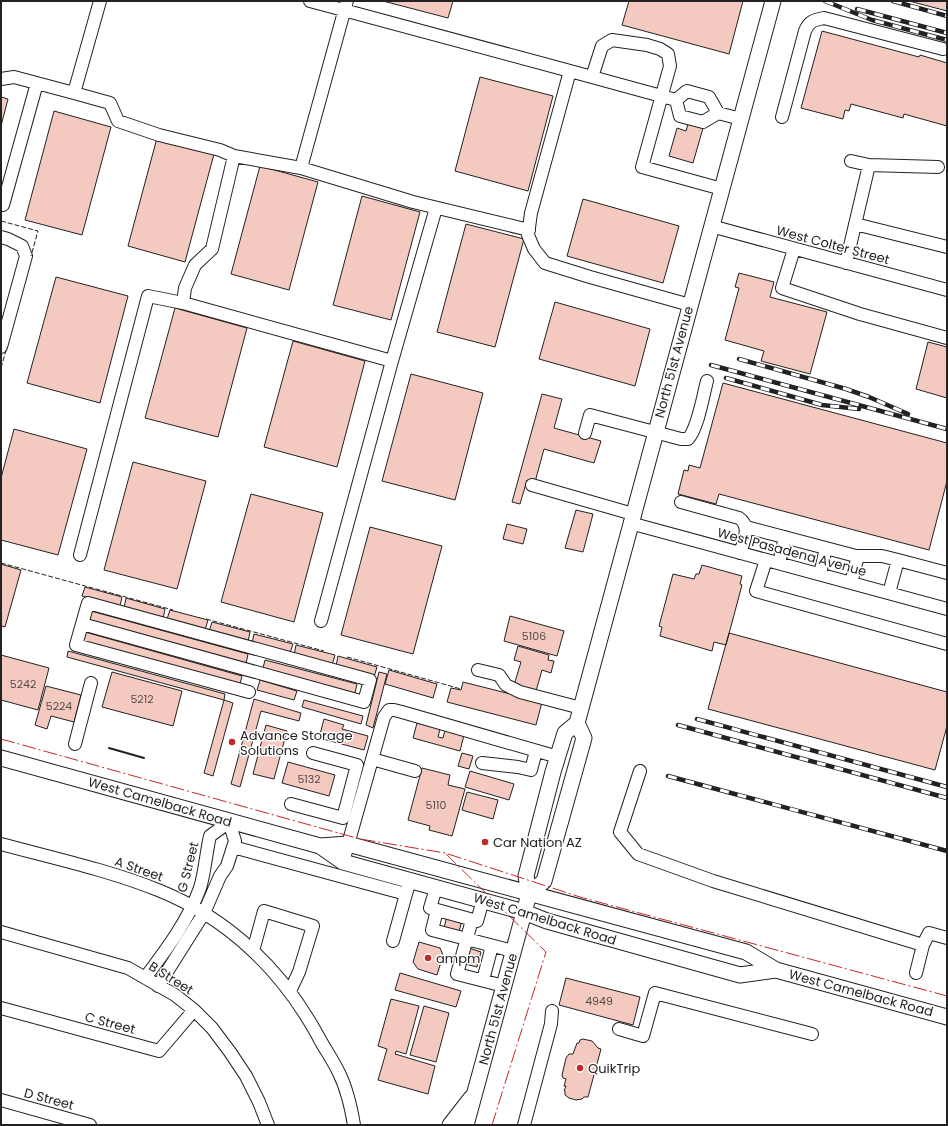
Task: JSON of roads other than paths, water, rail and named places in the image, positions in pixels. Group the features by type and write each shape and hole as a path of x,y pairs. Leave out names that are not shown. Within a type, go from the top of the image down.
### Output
{"main road":[{"name":"North 51st Avenue","path":"466,1125 529,894 526,876 558,757 565,733 577,723 773,1"},
{"path":"529,894 544,881 584,738 577,723"},
{"name":"West Camelback Road","path":"1,758 320,846 348,844 746,952 776,970 947,1017"},
{"name":"West Camelback Road","path":"320,846 343,862 408,887 436,888 483,900 524,912 547,921 740,975 776,970"},
{"path":"450,1125 475,1093"}],"street":[{"path":"74,92 100,1"},
{"path":"310,1 346,6 676,100"},
{"path":"301,168 346,6"},
{"path":"782,117 805,31 808,24 814,20 824,18 943,49"},
{"path":"592,77 602,46 612,40 647,45 660,49 668,54 670,66 642,168 722,189"},
{"path":"570,71 531,213 528,235 534,249 546,263 690,305"},
{"path":"1,79 14,77 74,92 110,103 118,121 159,135 220,150 234,156 301,168 436,208 528,230"},
{"path":"2,205 37,83"},
{"path":"676,100 687,91 709,97 718,113"},
{"path":"676,100 680,116 703,122 718,113 741,119"},
{"path":"183,303 186,288 195,265 212,249 234,156"},
{"path":"851,161 869,165 938,167"},
{"path":"846,263 869,165"},
{"path":"321,621 392,361 436,208"},
{"path":"855,224 947,247"},
{"name":"West Colter Street","path":"711,226 947,290"},
{"path":"1,237 8,238 22,246 26,256 1,347"},
{"path":"794,249 782,288 860,314 947,338"},
{"path":"80,555 148,296 183,303 392,361"},
{"path":"585,433 590,415 655,433 681,439 688,439 692,434 708,381"},
{"name":"West Pasadena Avenue","path":"532,485 632,519 740,553 947,609"},
{"path":"682,502 740,518 744,521 746,534 740,553"},
{"path":"746,527 858,556 882,556 947,573"},
{"path":"779,563 785,537"},
{"path":"820,574 826,548"},
{"path":"851,583 858,556"},
{"path":"766,560 756,591 947,644"},
{"path":"889,593 898,560"},
{"path":"82,624 364,702 370,680 88,603 82,624 76,645 249,692"},
{"path":"478,670 499,675 506,685 520,692 581,708"},
{"path":"75,744 91,683"},
{"path":"343,862 384,717 389,710 394,710 558,757"},
{"path":"482,762 531,770 536,751"},
{"path":"291,804 343,818 357,765 313,753"},
{"path":"372,759 415,771"},
{"path":"640,771 620,832 638,854 713,881 923,945"},
{"path":"158,986 204,914 220,876 227,866 235,841 229,822"},
{"name":"G Street","path":"145,978 163,955 179,930 191,907 200,887 210,836 229,822"},
{"name":"A Street","path":"1,844 133,881 160,891 224,926 272,969 290,990 306,1014 339,1073 347,1094 354,1125"},
{"path":"234,847 408,887 394,941"},
{"path":"436,888 430,908 472,920 477,921 483,900"},
{"path":"437,910 432,930 513,951"},
{"path":"253,951 264,911 313,926 299,972 290,990"},
{"path":"472,920 457,974 504,986"},
{"name":"B Street","path":"1,932 128,968 175,995 194,1010 212,1028 230,1052 246,1076 259,1102 268,1125"},
{"path":"916,973 923,945 929,933 947,938"},
{"path":"483,980 492,946"},
{"path":"619,1029 643,1036 655,993 812,1034"},
{"name":"C Street","path":"1,1008 159,1051 194,1010"},
{"path":"524,1125 552,1024 552,1011"},
{"name":"D Street","path":"1,1100 90,1125"}],"railway":[{"path":"825,1 872,20 947,40"},
{"path":"893,1 947,16"},
{"path":"857,9 947,33"},
{"path":"739,359 846,389 908,414"},
{"path":"711,365 947,429"},
{"path":"726,378 822,405 859,409"},
{"path":"697,719 947,787"},
{"path":"678,725 947,798"},
{"path":"668,776 947,851"}],"place":[{"name":"Advance Storage Solutions","path":"232,742"},
{"name":"Car Nation AZ","path":"485,842"},
{"name":"ampm","path":"428,958"},
{"name":"QuikTrip","path":"580,1068"}]}
